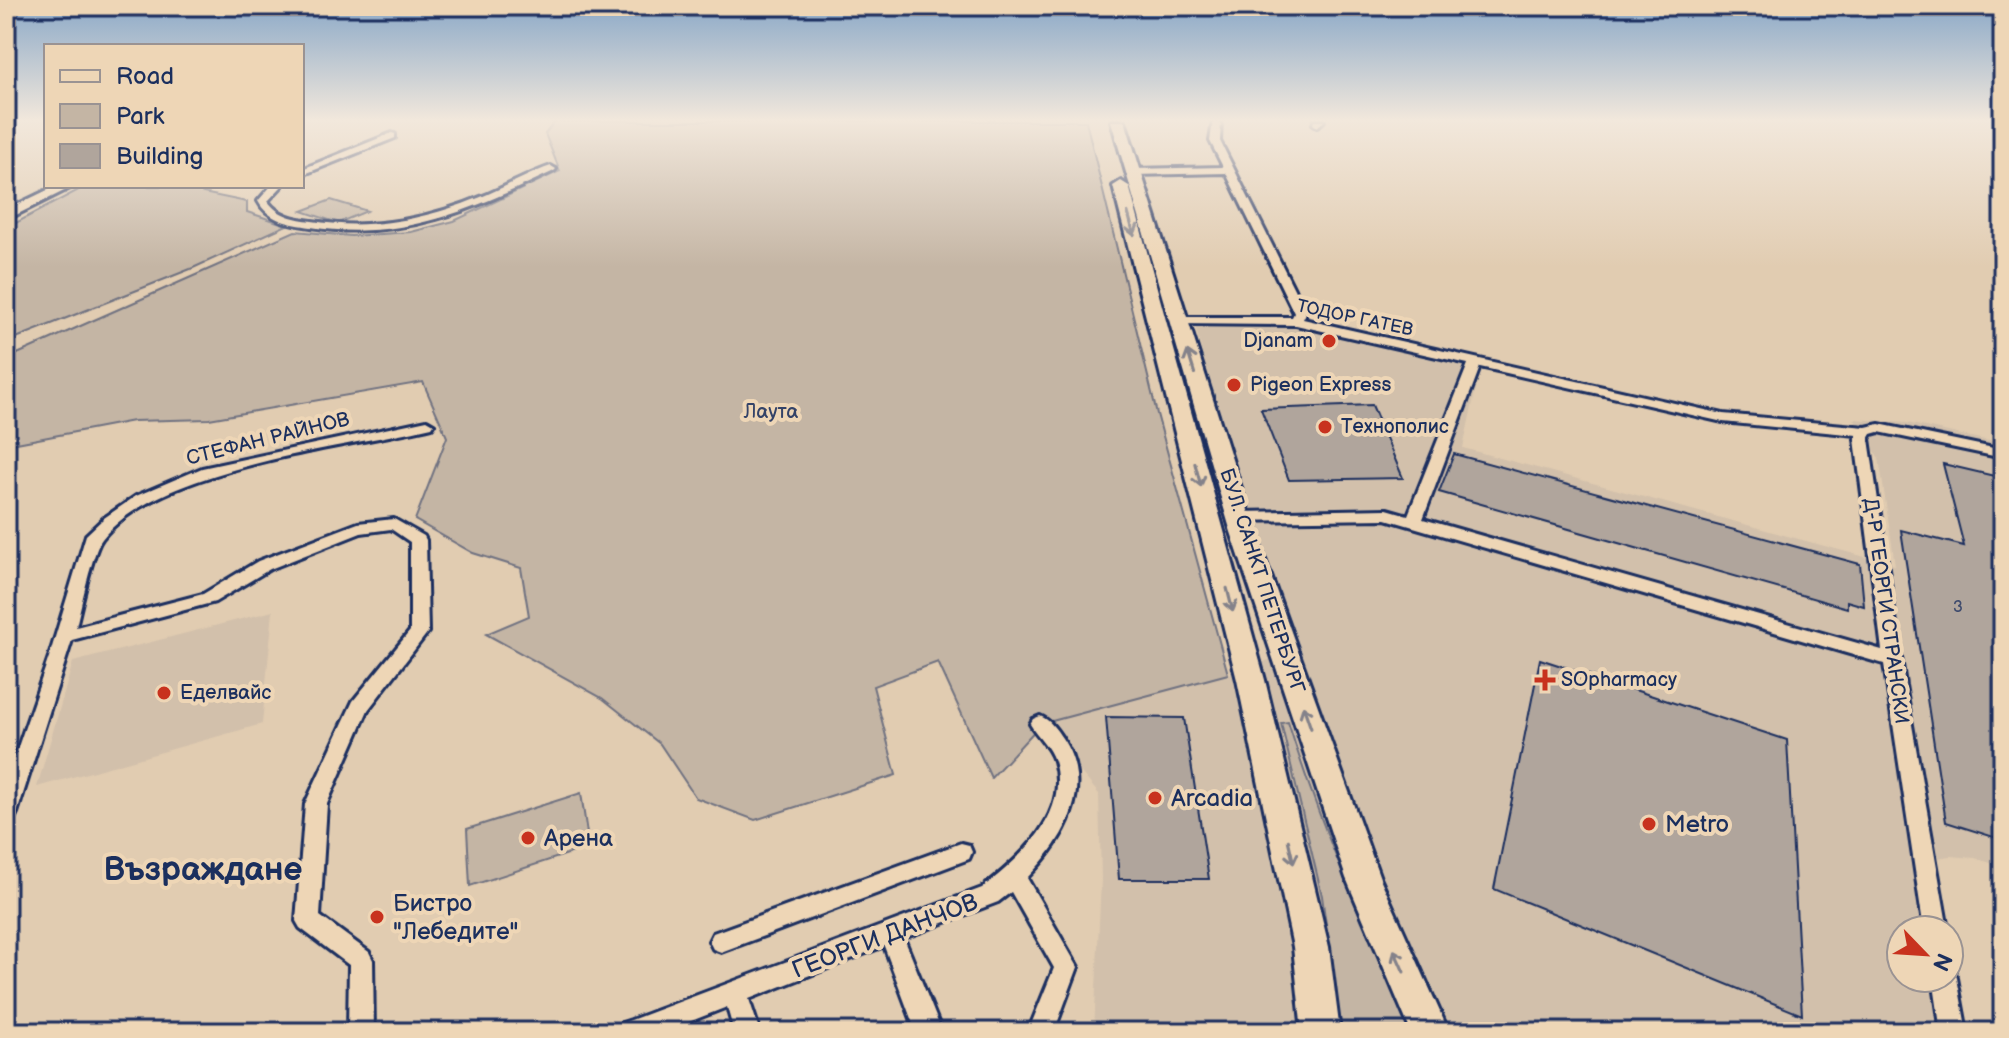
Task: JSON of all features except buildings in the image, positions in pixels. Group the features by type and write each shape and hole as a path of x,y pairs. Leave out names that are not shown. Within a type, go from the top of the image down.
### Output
{"main road":[{"name":"БУЛ. САНКТ ПЕТЕРБУРГ","path":"1117,169 1251,680 1311,947 1321,1032"},
{"name":"БУЛ. САНКТ ПЕТЕРБУРГ","path":"1133,172 1239,517 1363,878 1430,1032"}],"street":[{"path":"275,188 263,201 278,215 320,226 366,230 394,228 451,214 550,169"},
{"path":"1133,172 1230,170 1300,313 1296,321"},
{"path":"6,216 63,188"},
{"name":"ТОДОР ГАТЕВ","path":"1179,321 1296,321 1723,418 1866,431"},
{"path":"1414,521 1475,363"},
{"name":"СТЕФАН РАЙНОВ","path":"6,813 92,539 142,499 207,471 427,424"},
{"path":"1866,431 1879,428 2003,454"},
{"name":"Д-Р ГЕОРГИ СТРАНСКИ","path":"1866,431 1862,439 1892,660 1917,831 1933,914"},
{"path":"1239,517 1387,514 1892,660"},
{"path":"64,636 209,598 264,565 358,528 394,524 418,540 419,632 360,706 316,804 308,921 361,960 361,1032"},
{"name":"ГЕОРГИ ДАНЧОВ","path":"631,1032 990,895 1014,877 1054,831 1067,795 1064,761 1040,724"},
{"path":"721,941 961,852"},
{"path":"1014,877 1066,967 1041,1032"},
{"path":"891,934 929,1032"},
{"path":"735,993 747,1032"},
{"path":"1948,994 1954,1032"}],"shaded area":[{"path":"1194,321 1296,321 1475,363 1480,370 1463,448 1895,565 1879,458 1854,419 1907,423 2003,444 2003,867 1975,858 1950,856 1924,860 1933,914 1885,914 1885,994 1948,994 1954,1032 1094,1032 1101,880 1099,794 1040,724 1228,674 1299,650 1232,475"},
{"name":"Еделвайс","path":"273,611 262,724 37,787 73,662"}],"green space":[{"name":"Лаута","path":"1098,169 1157,414 1228,674 1041,724 991,778 938,662 873,686 896,775 755,820 696,798 660,744 602,698 486,634 529,616 521,568 473,553 415,520 447,437 423,382 209,419 133,421 6,445 6,359 295,231 351,236 411,232 454,221 560,171"},
{"path":"82,188 209,188 203,193 247,202 247,212 287,225 193,268 6,342 6,228"},
{"path":"331,200 367,211 338,223 302,211"},
{"path":"1288,722 1361,918 1412,1032 1341,1032 1322,896 1281,723"},
{"name":"Арена","path":"581,793 589,847 470,886 467,829"}],"place":[{"name":"Djanam","path":"1329,341"},
{"name":"Pigeon Express","path":"1234,385"},
{"name":"Технополис","path":"1325,427"},
{"name":"SOpharmacy","path":"1545,680"},
{"name":"Еделвайс","path":"164,693"},
{"name":"Arcadia","path":"1155,798"},
{"name":"Metro","path":"1649,824"},
{"name":"Арена","path":"528,838"},
{"name":"Бистро \"Лебедите\"","path":"377,917"}],"district":[{"name":"Възраждане","path":"203,869"}]}
